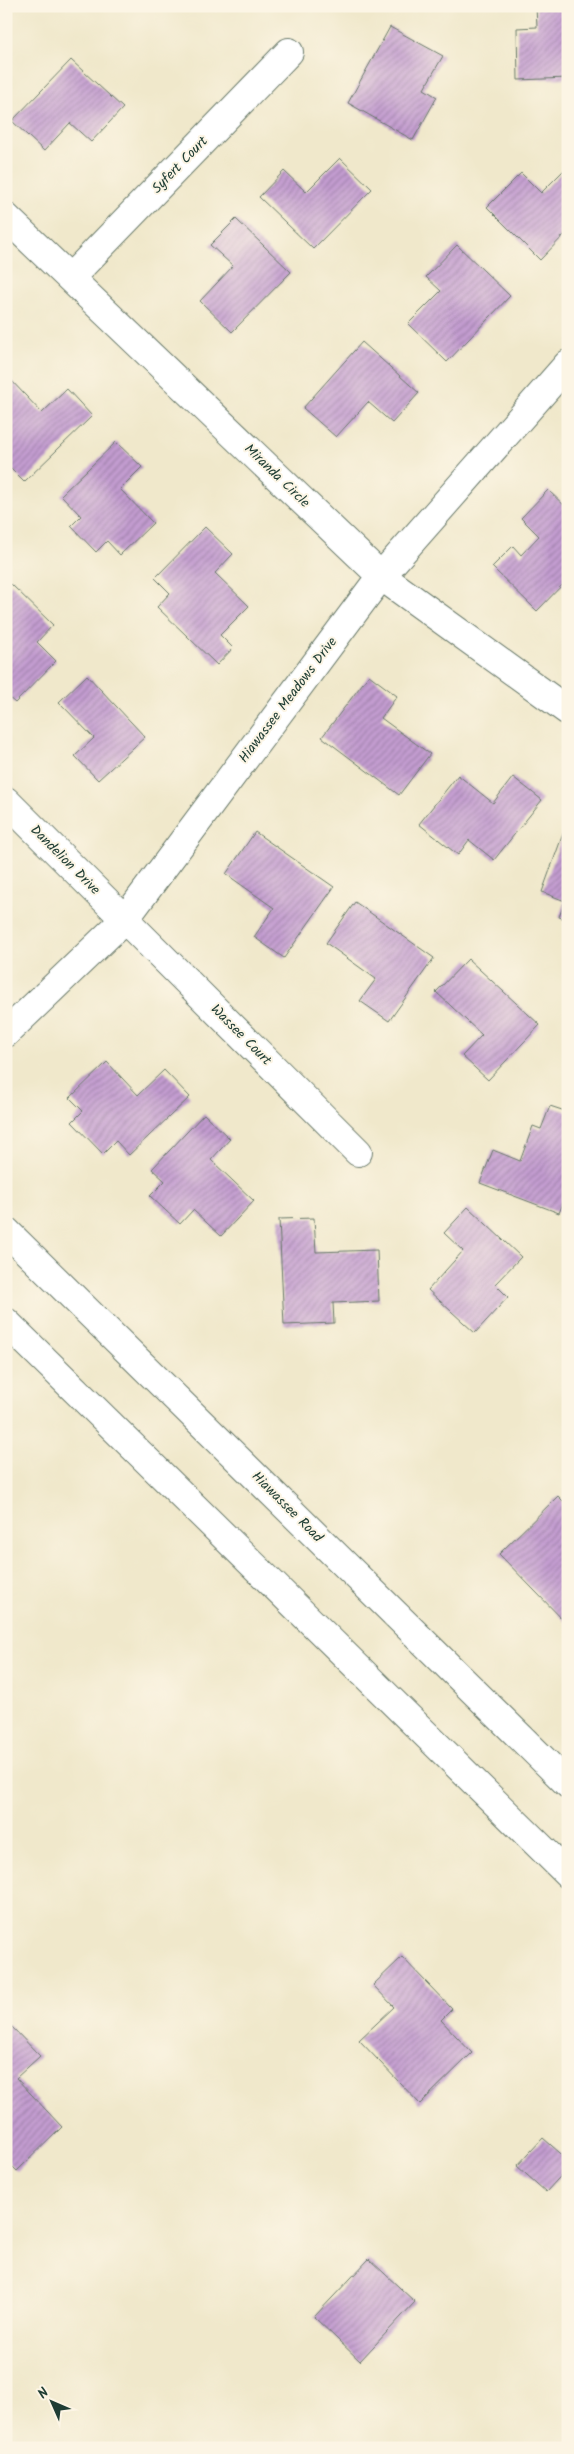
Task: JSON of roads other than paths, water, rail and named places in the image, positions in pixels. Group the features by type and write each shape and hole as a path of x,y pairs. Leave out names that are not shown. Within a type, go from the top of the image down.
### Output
{"street":[{"name":"Syfert Court","path":"70,278 289,52"},
{"name":"Miranda Circle","path":"6,217 381,576 568,711"},
{"name":"Hiawassee Meadows Drive","path":"6,1033 125,919 381,576 568,364"},
{"name":"Dandelion Drive","path":"6,800 125,919"},
{"name":"Wassee Court","path":"125,919 358,1152"},
{"name":"Hiawassee Road","path":"6,1231 568,1784"},
{"path":"6,1322 568,1874"}]}
